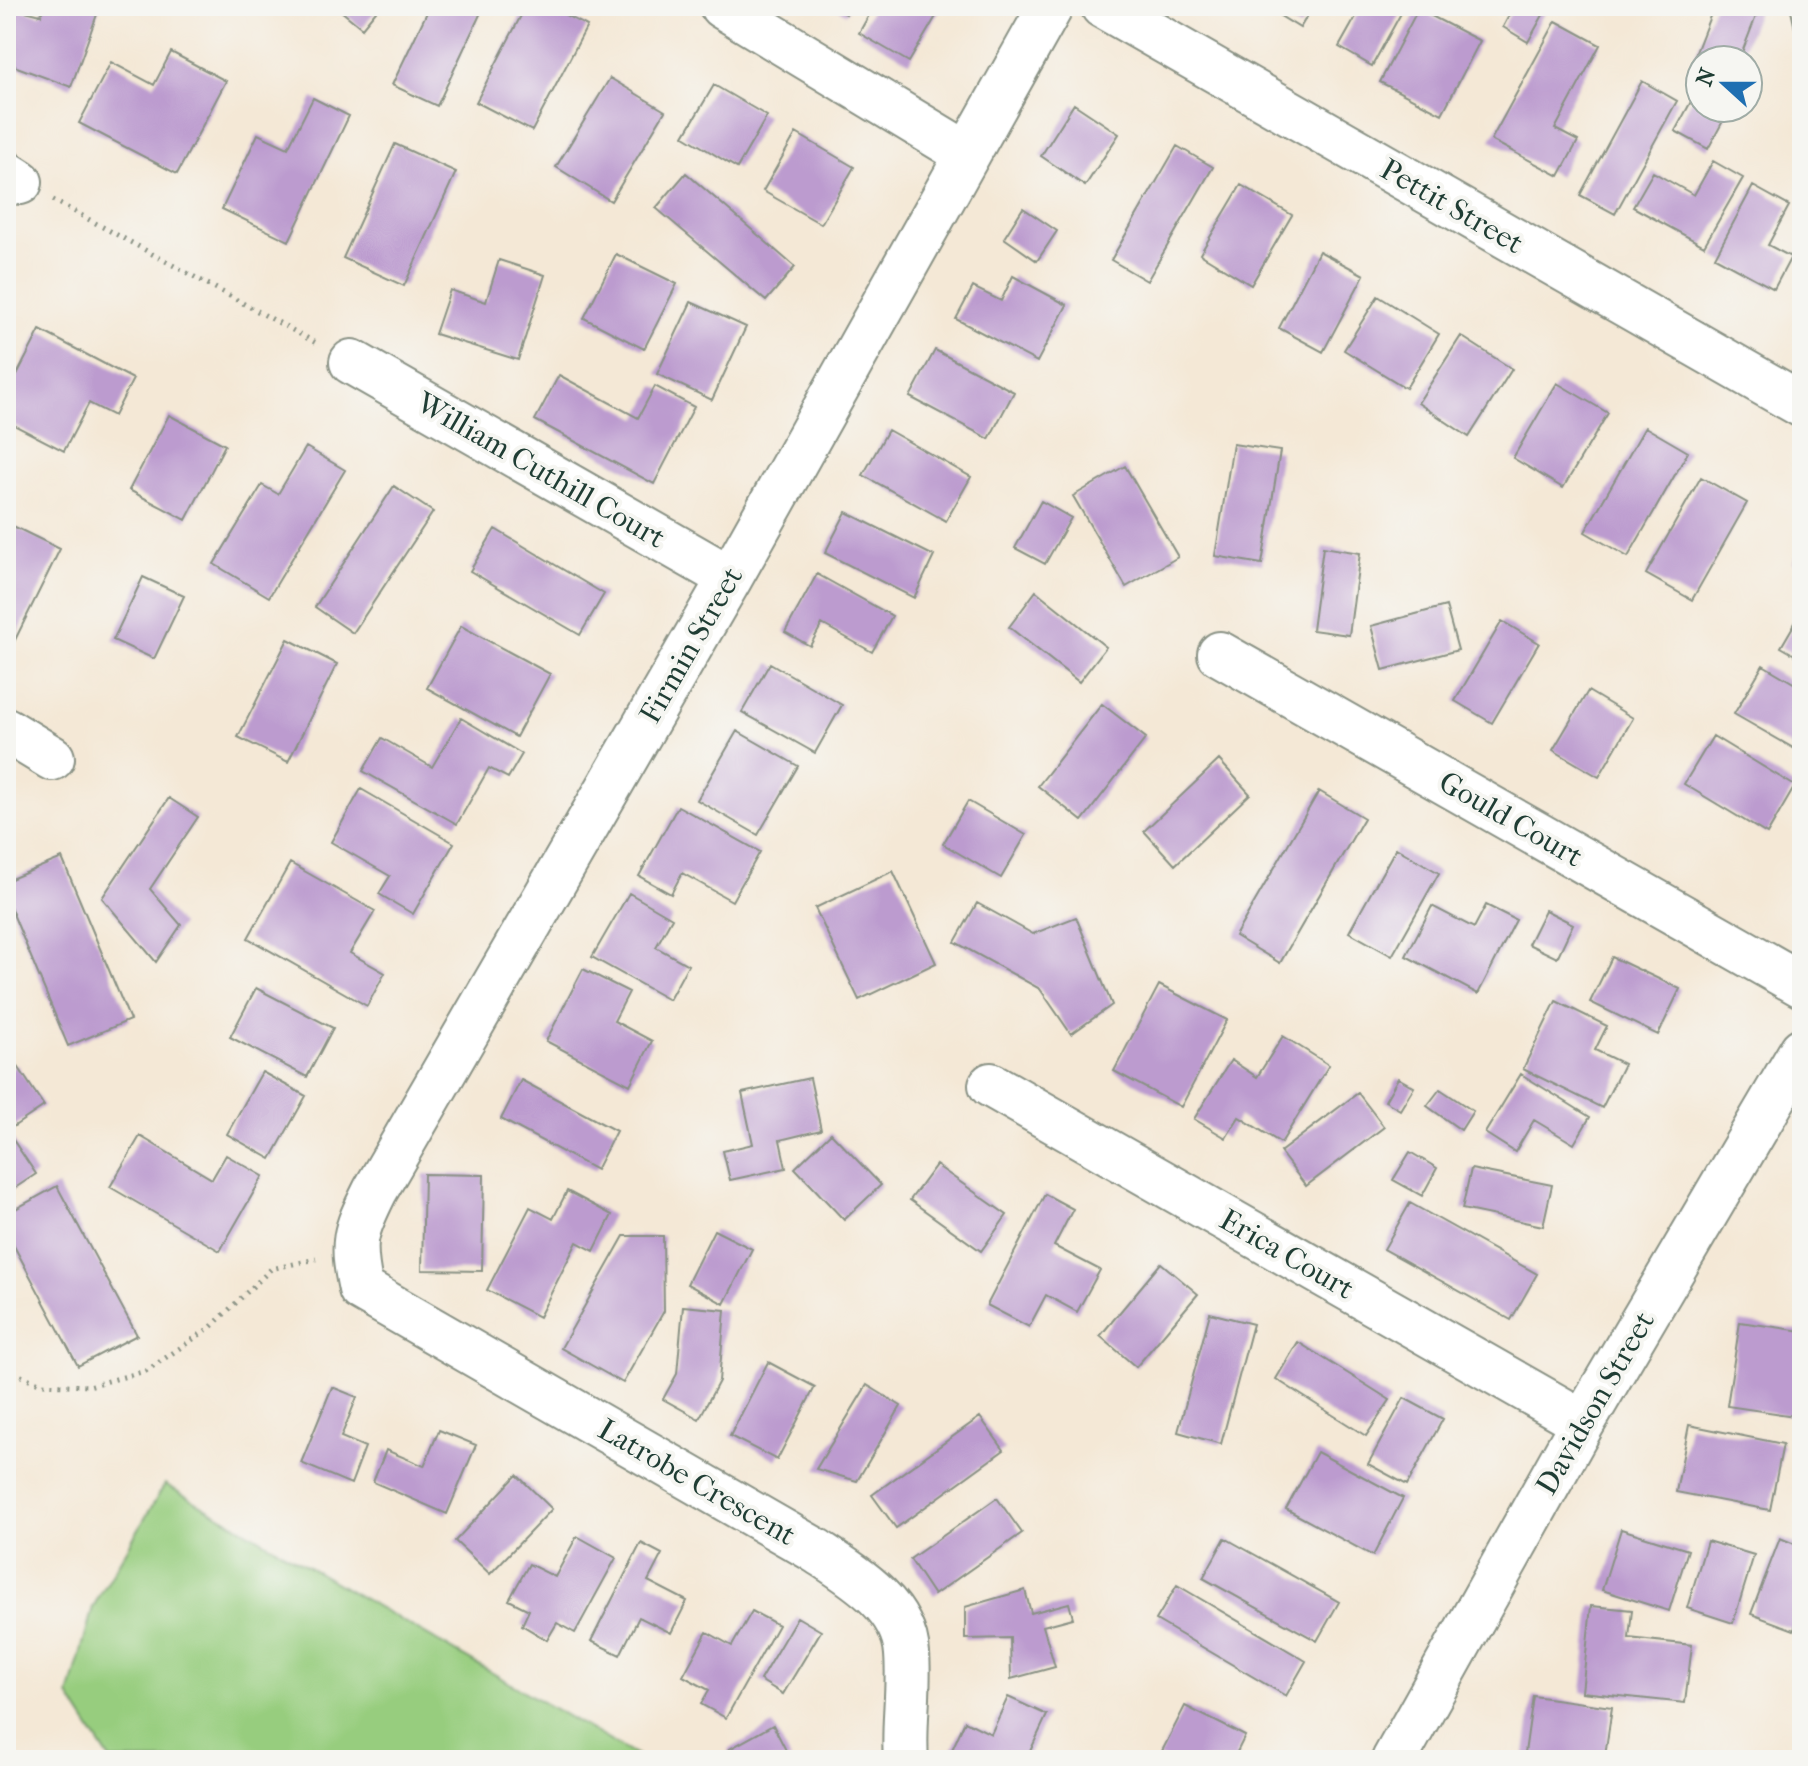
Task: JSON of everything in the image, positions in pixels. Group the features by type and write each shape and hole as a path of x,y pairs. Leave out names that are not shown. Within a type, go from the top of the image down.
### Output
{"street":[{"path":"722,6 967,154"},
{"name":"Firmin Street","path":"356,1270 359,1223 375,1191 730,578 1051,6"},
{"name":"Pettit Street","path":"1103,6 1802,405"},
{"name":"William Cuthill Court","path":"352,362 730,578"},
{"name":"Gould Court","path":"1220,654 1802,985"},
{"path":"6,730 52,758"},
{"name":"Davidson Street","path":"1394,1760 1583,1422 1802,1050"},
{"name":"Erica Court","path":"991,1085 1583,1422"},
{"name":"Latrobe Crescent","path":"356,1270 815,1550 872,1589 893,1614 907,1651 906,1760"}],"path":[{"path":"13,178 352,362"},
{"path":"6,1370 42,1384 89,1386 146,1371 211,1327 271,1269 356,1270"}],"green space":[{"path":"165,1484 643,1760 110,1760 69,1696 93,1607"}],"building":[{"path":"6,6 41,15 44,6 100,6 71,87 6,63"},
{"path":"335,6 380,6 362,28"},
{"path":"430,6 484,6 437,106 392,85"},
{"path":"526,6 548,6 587,26 532,131 476,102"},
{"path":"832,6 850,6 846,14"},
{"path":"874,6 941,8 909,62 859,33"},
{"path":"1264,6 1313,6 1300,28"},
{"path":"1362,6 1405,6 1372,66 1339,47"},
{"path":"1514,6 1548,6 1528,42 1503,27"},
{"path":"1714,6 1760,6 1745,44 1699,44"},
{"path":"1790,6 1802,6 1802,56 1801,56"},
{"path":"1418,9 1480,41 1442,114 1380,82"},
{"path":"1556,21 1600,45 1555,129 1578,141 1559,176 1491,140"},
{"path":"171,52 226,81 177,174 79,123 111,62 154,85"},
{"path":"610,78 665,111 611,201 556,167"},
{"path":"1642,81 1677,101 1615,214 1580,195"},
{"path":"714,85 767,116 737,168 684,136"},
{"path":"313,98 349,116 289,241 222,209 258,134 288,148"},
{"path":"1074,104 1119,134 1085,186 1041,156"},
{"path":"1684,114 1684,124 1721,124 1708,149 1675,131"},
{"path":"796,133 854,167 821,224 763,191"},
{"path":"395,144 456,172 404,286 343,258"},
{"path":"1177,146 1213,167 1147,281 1111,260"},
{"path":"1713,161 1743,178 1704,246 1633,207 1653,172 1694,195"},
{"path":"686,173 795,267 766,301 656,208"},
{"path":"1241,185 1292,215 1251,285 1200,254"},
{"path":"1753,186 1789,206 1768,245 1791,257 1774,289 1715,257"},
{"path":"1023,208 1057,231 1037,261 1004,238"},
{"path":"1319,251 1364,275 1323,352 1279,328"},
{"path":"616,254 677,284 644,349 584,318"},
{"path":"499,260 545,275 518,360 435,334 450,290 486,302"},
{"path":"1013,276 1067,305 1037,362 956,319 973,287 1001,301"},
{"path":"1378,296 1439,334 1406,388 1344,350"},
{"path":"691,302 746,327 712,400 657,374"},
{"path":"40,330 133,379 114,416 89,403 64,451 6,421 6,396"},
{"path":"1461,336 1512,369 1469,437 1418,403"},
{"path":"935,350 1014,392 989,439 910,397"},
{"path":"559,375 638,418 655,386 694,407 654,484 535,420"},
{"path":"1557,383 1608,413 1563,488 1513,458"},
{"path":"169,415 225,445 186,520 129,490"},
{"path":"1645,427 1688,452 1628,557 1585,532"},
{"path":"888,430 971,477 946,521 863,475"},
{"path":"1233,444 1280,451 1262,564 1215,556"},
{"path":"306,447 345,470 269,597 214,564 262,485 278,494"},
{"path":"1125,466 1178,557 1126,587 1073,496"},
{"path":"1701,477 1747,503 1692,600 1646,574"},
{"path":"394,486 433,512 353,633 315,607"},
{"path":"1041,501 1071,518 1045,564 1015,548"},
{"path":"846,512 934,556 914,598 825,553"},
{"path":"13,526 60,549 13,644 6,641 6,540"},
{"path":"495,529 604,594 580,635 470,571"},
{"path":"1802,546 1802,567 1793,562"},
{"path":"1323,547 1360,553 1349,635 1312,630"},
{"path":"817,574 892,616 872,652 822,624 810,646 785,632"},
{"path":"143,577 184,596 154,659 113,640"},
{"path":"1036,591 1106,647 1079,682 1009,627"},
{"path":"1446,606 1458,650 1383,670 1371,626"},
{"path":"1802,611 1802,659 1781,647"},
{"path":"1502,621 1539,643 1492,723 1455,701"},
{"path":"461,626 550,674 516,737 427,688"},
{"path":"288,639 337,664 288,762 238,737"},
{"path":"770,663 842,705 815,753 742,712"},
{"path":"1763,665 1802,688 1802,753 1734,714"},
{"path":"1588,691 1633,718 1599,777 1553,750"},
{"path":"1102,704 1146,738 1082,821 1038,786"},
{"path":"461,718 522,754 508,778 489,768 457,824 363,771 382,738 432,767"},
{"path":"737,731 798,766 758,835 697,800"},
{"path":"1713,736 1795,786 1767,834 1684,784"},
{"path":"1219,760 1250,794 1175,865 1144,831"},
{"path":"361,789 454,843 413,914 379,894 390,876 331,842"},
{"path":"1319,791 1364,818 1280,963 1235,936"},
{"path":"169,798 198,817 150,889 181,925 156,962 102,898"},
{"path":"968,801 1026,835 1001,878 943,844"},
{"path":"678,806 760,852 732,901 682,873 671,894 639,876"},
{"path":"1396,848 1439,873 1392,956 1349,932"},
{"path":"62,858 130,1020 68,1046 6,897 6,881"},
{"path":"290,863 375,911 350,953 385,973 367,1006 248,938"},
{"path":"893,871 936,963 859,1000 815,908"},
{"path":"629,893 672,918 656,947 688,965 669,1000 592,957"},
{"path":"977,903 1033,934 1076,917 1112,1005 1071,1034 1040,989 955,942"},
{"path":"1486,905 1516,920 1478,994 1406,956 1432,906 1474,928"},
{"path":"1545,910 1573,924 1557,958 1528,944"},
{"path":"1612,957 1680,989 1658,1035 1590,1002"},
{"path":"583,969 629,992 614,1021 652,1041 630,1085 546,1041"},
{"path":"1159,985 1227,1020 1181,1107 1114,1071"},
{"path":"256,988 333,1028 307,1077 230,1037"},
{"path":"1556,1001 1607,1026 1595,1050 1624,1064 1602,1108 1523,1069"},
{"path":"1283,1036 1329,1065 1281,1143 1239,1117 1226,1138 1194,1119 1231,1060 1257,1077"},
{"path":"17,1065 44,1106 7,1131 36,1174 6,1194 6,1073"},
{"path":"262,1072 306,1096 271,1159 227,1134"},
{"path":"1521,1074 1590,1117 1574,1144 1534,1120 1515,1152 1485,1133"},
{"path":"810,1078 821,1130 780,1140 786,1168 730,1180 723,1151 753,1144 742,1093"},
{"path":"1398,1078 1414,1087 1400,1110 1385,1101"},
{"path":"521,1080 616,1131 596,1170 501,1119"},
{"path":"1440,1089 1473,1111 1461,1130 1427,1106"},
{"path":"1358,1093 1384,1127 1306,1186 1280,1152"},
{"path":"831,1133 881,1185 844,1220 795,1168"},
{"path":"140,1136 212,1179 226,1155 263,1176 220,1251 110,1187"},
{"path":"1410,1152 1437,1168 1422,1196 1393,1180"},
{"path":"936,1165 1007,1215 981,1251 910,1200"},
{"path":"1471,1169 1552,1185 1543,1226 1462,1209"},
{"path":"424,1174 484,1175 482,1271 422,1270"},
{"path":"57,1186 137,1335 78,1366 6,1231 6,1214"},
{"path":"567,1191 612,1215 594,1251 577,1242 539,1317 487,1290 530,1207 553,1219"},
{"path":"1045,1194 1073,1209 1054,1246 1100,1270 1077,1312 1046,1295 1029,1327 987,1305"},
{"path":"1410,1203 1537,1274 1511,1320 1384,1249"},
{"path":"1802,1205 1802,1236 1796,1231"},
{"path":"714,1230 752,1249 724,1304 687,1284"},
{"path":"624,1236 663,1236 664,1311 623,1383 561,1348"},
{"path":"1161,1263 1198,1294 1136,1367 1100,1336"},
{"path":"683,1306 725,1310 719,1381 699,1419 663,1399 677,1374"},
{"path":"1210,1313 1253,1324 1221,1444 1178,1432"},
{"path":"1740,1322 1802,1331 1802,1417 1727,1406"},
{"path":"1298,1342 1390,1400 1366,1436 1276,1379"},
{"path":"768,1362 815,1387 777,1460 730,1436"},
{"path":"867,1385 901,1406 857,1481 816,1469"},
{"path":"332,1387 357,1397 341,1437 365,1447 351,1484 301,1463"},
{"path":"1404,1398 1443,1419 1407,1485 1368,1464"},
{"path":"980,1417 1004,1450 896,1528 872,1495"},
{"path":"1689,1425 1783,1444 1770,1510 1676,1492"},
{"path":"439,1430 476,1445 447,1514 373,1482 386,1450 424,1466"},
{"path":"1317,1452 1403,1498 1373,1556 1286,1509"},
{"path":"517,1475 552,1509 490,1574 455,1541"},
{"path":"997,1498 1022,1533 934,1595 910,1559"},
{"path":"1621,1529 1688,1550 1669,1611 1602,1590"},
{"path":"577,1536 616,1558 575,1633 557,1623 547,1640 522,1625 529,1610 509,1600 529,1564 555,1577"},
{"path":"1225,1538 1339,1602 1317,1641 1203,1578"},
{"path":"1780,1538 1802,1547 1802,1608 1794,1630 1751,1614"},
{"path":"1707,1541 1754,1555 1733,1623 1687,1608"},
{"path":"641,1543 662,1554 648,1581 687,1601 671,1633 639,1617 620,1655 591,1641"},
{"path":"1177,1585 1306,1661 1286,1696 1156,1620"},
{"path":"1025,1590 1031,1613 1069,1603 1073,1618 1043,1626 1055,1667 1011,1679 1010,1638 965,1639 965,1607"},
{"path":"1591,1606 1632,1610 1629,1638 1692,1645 1685,1703 1582,1692"},
{"path":"752,1611 778,1625 726,1718 701,1704 709,1690 683,1676 707,1632 732,1646"},
{"path":"797,1617 821,1631 783,1694 760,1680"},
{"path":"1533,1696 1612,1707 1605,1756 1584,1753 1583,1760 1524,1760"},
{"path":"1008,1697 1047,1715 1026,1760 961,1760 951,1752 965,1721 991,1734"},
{"path":"1185,1706 1245,1736 1235,1756 1243,1760 1166,1760 1159,1757"},
{"path":"773,1725 791,1760 733,1760 728,1750"}]}
